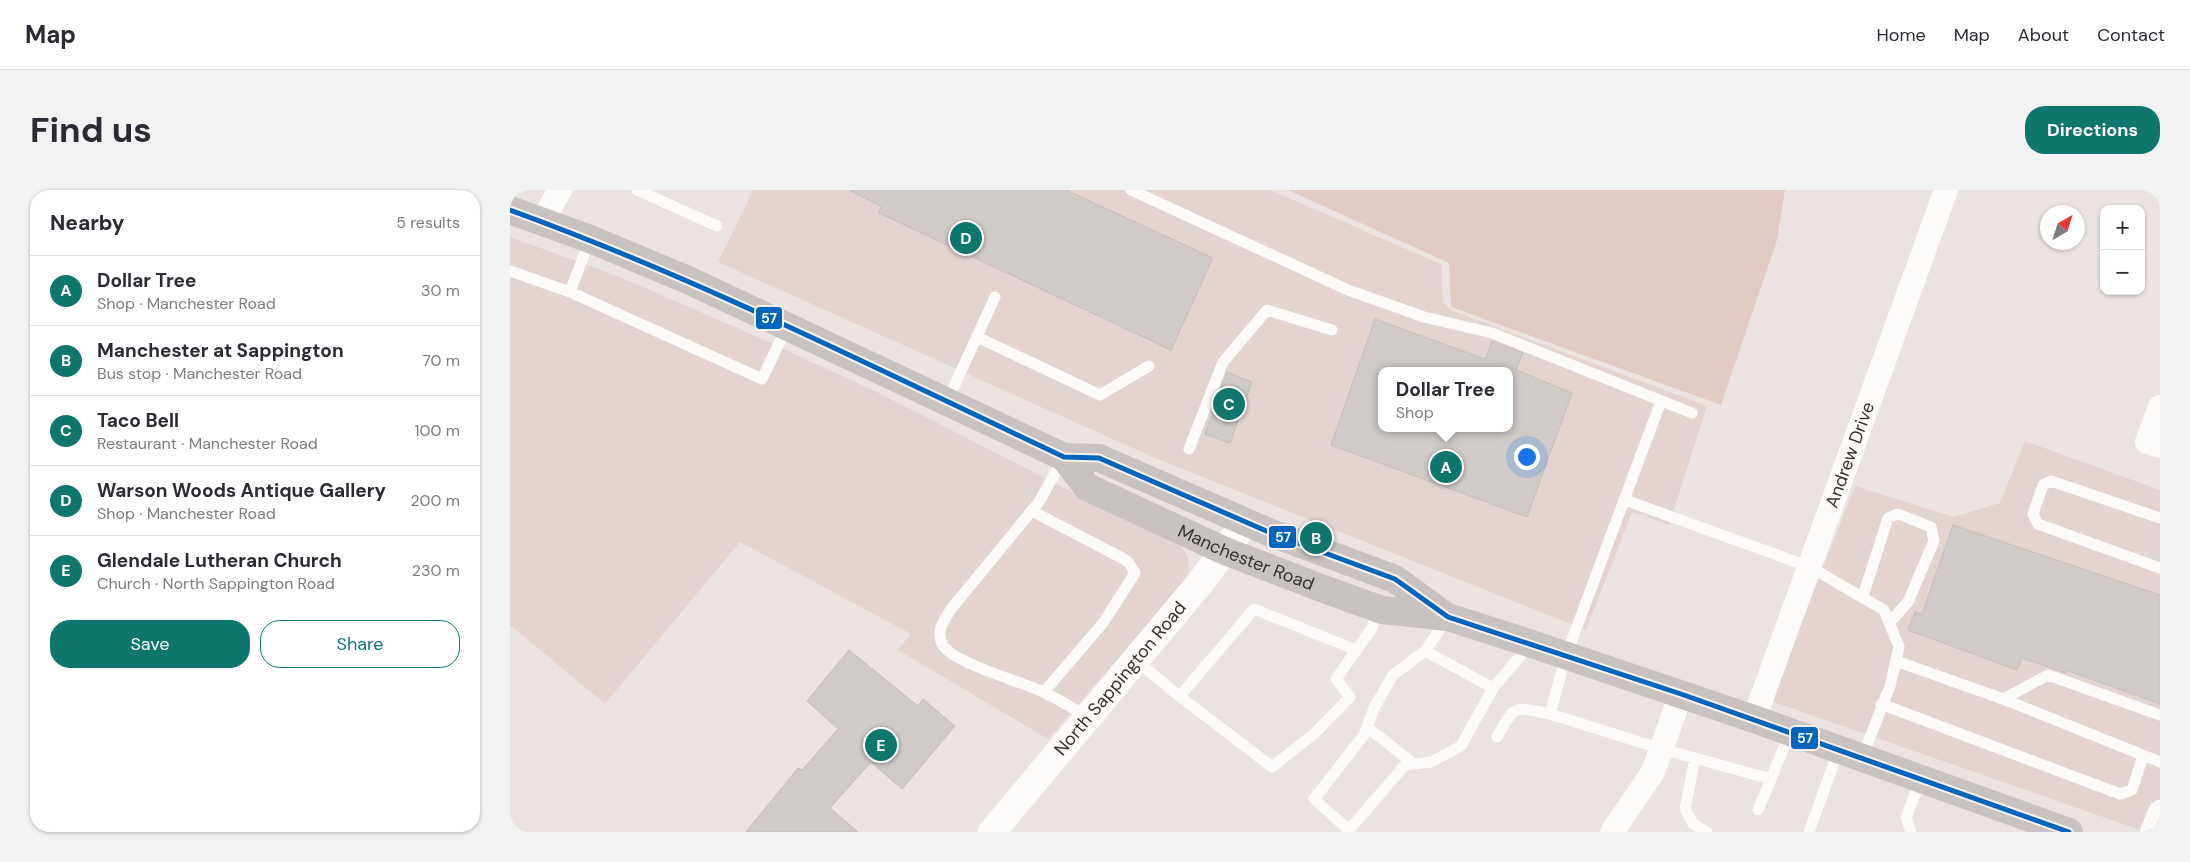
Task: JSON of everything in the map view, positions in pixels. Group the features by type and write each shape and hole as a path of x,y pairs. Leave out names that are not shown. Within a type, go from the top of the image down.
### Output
{"main road":[{"name":"Manchester Road","path":"510,210 590,239 688,280 1064,457 1099,458 1245,522 1395,579 1448,618"},
{"name":"Manchester Road","path":"1064,457 1087,487 1225,551 1378,608 1448,618 1532,644 1921,778 2043,828 2070,832"}],"street":[{"path":"542,221 560,190"},
{"name":"Andrew Drive","path":"1754,719 1946,190"},
{"path":"2154,444 2160,408"},
{"name":"North Sappington Road","path":"992,832 1225,551 1245,522"},
{"path":"1612,832 1653,772 1681,694"},
{"path":"2152,832 2160,812"}],"lane":[{"path":"637,190 716,226"},
{"path":"1130,190 1348,290 1424,317 1492,332 1692,413"},
{"path":"570,292 590,239"},
{"path":"510,271 570,292 762,378 787,327"},
{"path":"947,403 995,297"},
{"path":"1189,449 1222,362 1267,310 1332,330"},
{"path":"977,337 1100,395 1149,366"},
{"path":"1550,714 1566,656 1661,400"},
{"path":"1064,457 1039,502 951,609 939,629 943,646 964,661 1044,692 1088,717"},
{"path":"2160,518 2051,481 2043,485 2033,514 2038,524 2160,568"},
{"path":"1625,500 1810,567 1863,596 1884,610 1898,647 1890,686 1850,754 1809,832"},
{"path":"1032,511 1124,559 1130,563 1135,573 1103,623 1044,692"},
{"path":"1863,596 1888,518 1898,514 1931,527 1934,541 1908,602 1889,623"},
{"path":"1136,660 1272,767 1315,733 1350,696 1336,679 1372,628 1378,608"},
{"path":"1180,696 1254,609 1356,650"},
{"path":"1448,618 1425,652 1393,675 1374,708 1364,735 1314,799 1349,830 1405,765 1431,762 1460,746 1493,688 1532,644"},
{"path":"1425,652 1493,688"},
{"path":"1896,660 2003,699 2160,762"},
{"path":"2003,699 2048,675 2160,715"},
{"path":"1881,704 2120,794 2132,790 2144,756"},
{"path":"1497,736 1512,710 1519,708 1550,714 1662,749 1771,778"},
{"path":"1367,727 1414,764"},
{"path":"1758,810 1790,732"},
{"path":"1695,758 1685,809 1693,824 1707,832"},
{"path":"1911,832 1906,818 1921,778"}],"shaded area":[{"path":"753,190 1270,190 1441,264 1443,302 1451,310 1707,406 1669,525 1632,512 1586,630 1155,458 718,262"},
{"path":"1288,190 1785,190 1777,240 1721,405 1451,307 1449,263"},
{"path":"510,237 615,275 760,338 881,394 1068,490 1146,525 1179,544 1188,557 1189,569 1185,581 1048,739 898,650 911,634 740,542 605,704 510,625"},
{"path":"2025,441 2160,490 2160,832 2146,832 1771,701 1855,486 1954,517 2000,503"}],"building":[{"path":"849,190 1066,190 1213,258 1171,350 879,213 881,206"},
{"path":"1375,319 1485,359 1492,341 1495,342 1523,353 1516,370 1572,393 1527,517 1331,445"},
{"path":"1227,372 1252,382 1230,443 1205,434"},
{"path":"1953,525 2160,595 2160,704 2066,670 2066,673 2022,658 2017,670 1908,630 1915,612 1922,614"},
{"path":"849,650 918,706 923,699 955,726 902,789 871,762 830,808 858,832 746,832 798,768 802,770 838,729 807,701"}],"transit line":[{"name":"57","path":"510,210 581,237 721,296 1064,457 1099,458 1271,533 1395,579 1448,617 1681,694 2069,832"}],"place":[{"name":"Warson Woods Antique Gallery","path":"966,238"},
{"name":"Taco Bell","path":"1229,404"},
{"name":"Dollar Tree","path":"1446,467"},
{"name":"Manchester at Sappington","path":"1316,538"},
{"name":"Glendale Lutheran Church","path":"881,745"}]}
